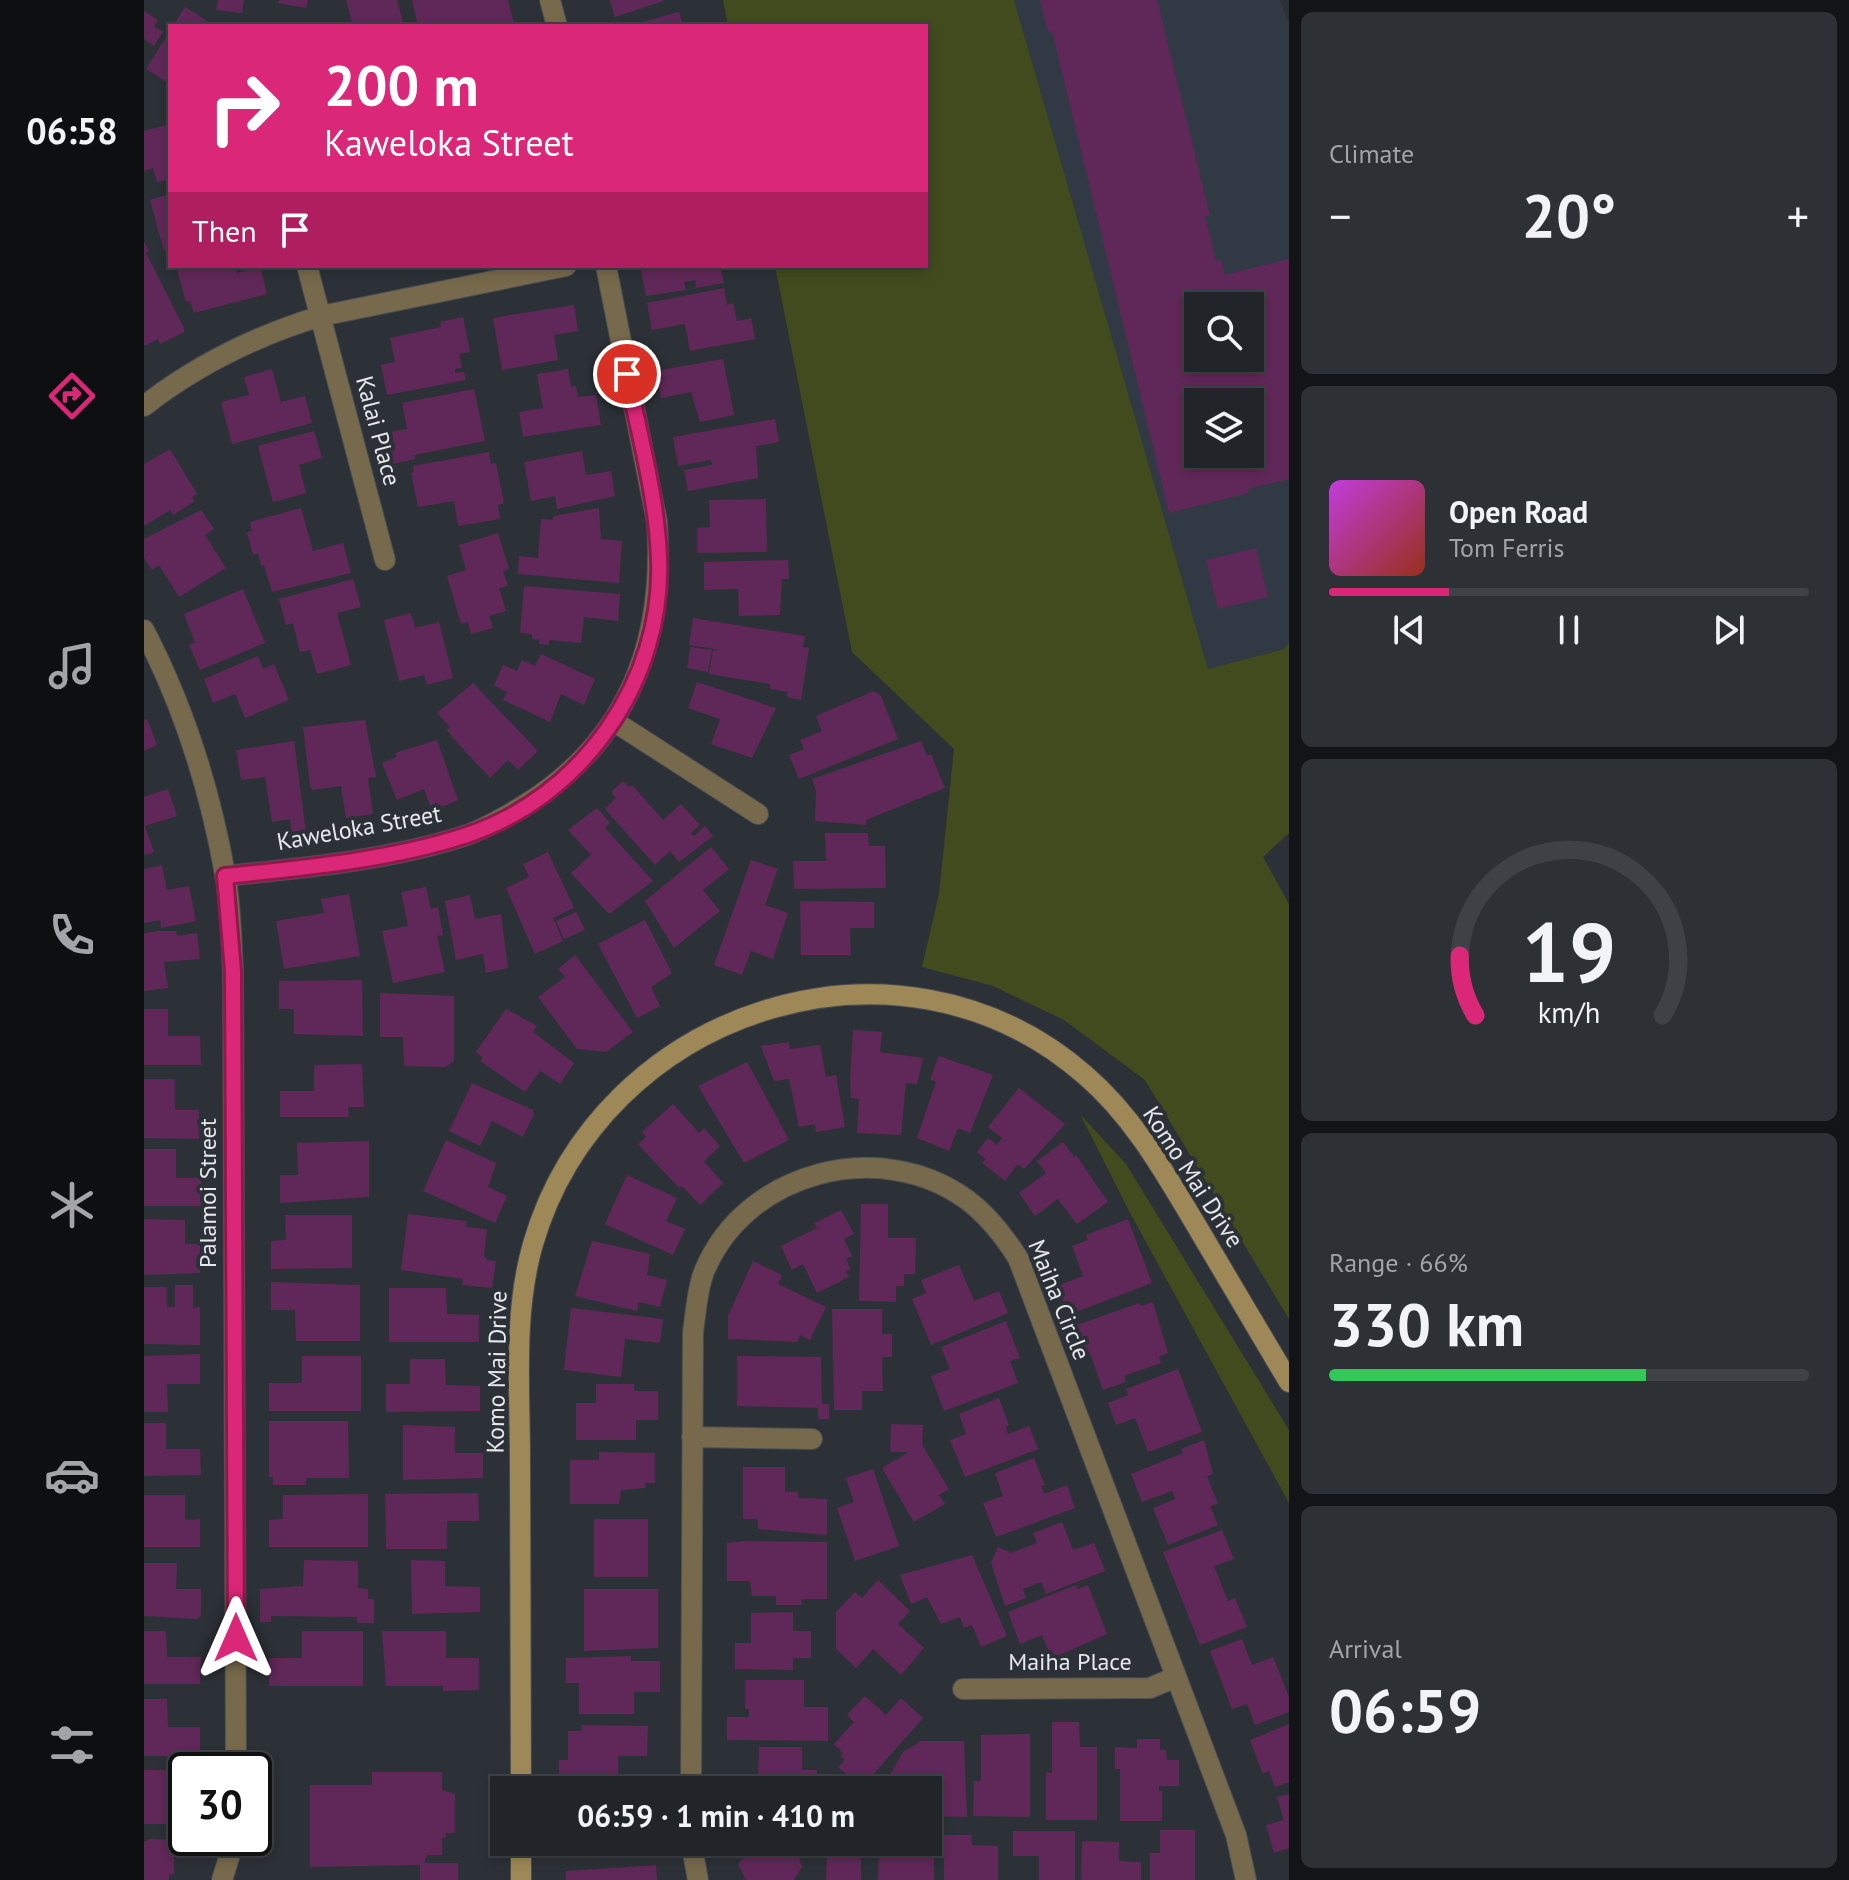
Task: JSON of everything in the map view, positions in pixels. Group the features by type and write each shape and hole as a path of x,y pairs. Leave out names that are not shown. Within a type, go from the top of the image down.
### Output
{"main road":[{"name":"Komo Mai Drive","path":"521,1776 521,1324 533,1244 556,1186 604,1114 653,1067 715,1028 770,1007 809,998 859,994 932,1001 1002,1024 1030,1037 1083,1073 1139,1134 1289,1382"},
{"path":"521,1856 521,1880"}],"street":[{"path":"550,0 556,24"},
{"name":"Kalai Place","path":"308,268 385,560"},
{"path":"144,406 206,363 240,345 321,316 556,268"},
{"name":"Kaweloka Street","path":"225,876 412,850 467,835 544,793 581,762 615,722 647,649 657,607 660,561 657,522 606,268"},
{"name":"Palamoi Street","path":"144,630 188,732 225,876 233,971 236,1752"},
{"path":"615,722 758,814"},
{"name":"Maiha Circle","path":"691,1776 693,1332 704,1272 740,1219 754,1205 796,1181 848,1168 905,1172 935,1182 965,1199 985,1216 1018,1258 1236,1835 1246,1880"},
{"path":"692,1437 812,1439"},
{"name":"Maiha Place","path":"963,1689 1150,1688 1176,1677"},
{"path":"222,1880 229,1856"},
{"path":"694,1856 698,1880"}],"shaded area":[{"path":"1014,0 1280,0 1289,24 1289,642 1284,649 1208,669"}],"green space":[{"path":"723,0 1014,0 1208,669 1284,649 1289,642 1289,833 1263,857 1289,904 1289,1319 1145,1080 1064,1020 993,986 922,967 939,894 954,749 852,652 775,268 928,268 928,24 728,24"},
{"path":"1080,1114 1126,1164 1289,1430 1289,1503 1129,1211"}],"building":[{"path":"218,0 244,0 242,13 216,10"},
{"path":"279,0 308,0 306,8 278,3"},
{"path":"346,0 397,0 403,24 352,24"},
{"path":"412,0 508,0 514,24 418,24"},
{"path":"610,0 663,0 663,1 615,17"},
{"path":"1040,0 1157,0 1210,215 1205,216 1216,261 1221,260 1225,275 1289,259 1289,479 1248,489 1249,493 1169,513 1052,31 1048,32"},
{"path":"185,7 212,24 174,24"},
{"path":"144,11 158,20 154,26 163,32 154,46 144,39"},
{"path":"679,12 682,24 634,24"},
{"path":"168,34 168,83 146,69"},
{"path":"168,125 168,179 157,182 153,168 144,171 144,131"},
{"path":"168,195 168,250 164,251 150,200"},
{"path":"144,241 149,251 146,253 184,332 160,344 158,339 144,346"},
{"path":"177,268 236,268 237,273 260,268 267,294 194,313 190,301 186,302"},
{"path":"640,268 720,268 724,283 696,288 695,280 684,282 686,290 646,296"},
{"path":"724,288 727,305 733,303 737,321 751,318 755,339 690,351 685,324 652,330 647,303"},
{"path":"574,305 578,331 554,335 558,360 502,370 493,318"},
{"path":"463,317 470,352 459,354 462,368 455,369 455,373 464,372 466,380 387,395 381,365 395,362 390,338 441,327 440,322"},
{"path":"723,359 734,415 700,422 691,392 661,398 656,371"},
{"path":"272,369 281,402 305,396 312,423 232,444 221,402 249,395 244,377"},
{"path":"568,369 571,387 576,386 578,397 596,395 601,425 523,437 519,412 543,408 537,374"},
{"path":"474,389 485,441 414,455 415,459 392,464 386,433 407,429 402,403"},
{"path":"775,419 779,442 756,446 758,478 688,491 684,470 712,465 711,460 678,466 673,437"},
{"path":"314,431 322,458 299,465 306,493 273,502 258,446"},
{"path":"170,449 197,494 192,497 195,501 173,515 170,510 144,526 144,464"},
{"path":"582,451 586,475 611,471 615,496 557,509 555,496 531,501 524,462"},
{"path":"489,452 491,464 496,463 504,503 498,505 500,519 458,526 454,501 418,507 411,473 414,472 413,466"},
{"path":"766,499 767,552 697,553 697,528 710,527 709,500"},
{"path":"301,508 313,551 343,543 351,573 272,592 258,553 253,555 247,532 252,531 250,522"},
{"path":"599,508 601,539 622,541 619,583 518,574 519,556 538,558 541,519 553,520 554,516"},
{"path":"201,510 214,529 205,535 226,568 179,597 159,565 152,570 144,558 144,539"},
{"path":"498,533 509,569 503,571 508,586 499,588 506,611 489,616 493,628 471,634 468,622 461,624 447,576 466,570 459,545"},
{"path":"1256,548 1268,597 1218,609 1206,560"},
{"path":"788,560 789,579 782,579 780,615 739,616 738,589 704,590 704,562"},
{"path":"353,579 361,607 337,613 351,665 317,674 310,650 300,652 293,623 286,625 279,599"},
{"path":"524,586 620,594 618,621 584,617 581,643 549,640 549,645 539,644 540,640 532,639 532,634 520,633"},
{"path":"243,589 265,643 200,670 189,645 195,642 184,614"},
{"path":"411,613 415,628 439,622 453,678 427,685 424,675 399,681 384,620"},
{"path":"693,618 805,636 803,647 809,648 801,700 787,697 788,692 770,689 770,684 709,674 713,650 720,650 689,645"},
{"path":"690,647 712,650 708,672 687,668"},
{"path":"541,654 595,679 584,705 561,694 550,722 503,700 507,692 494,686 503,665 517,671 522,660 535,666"},
{"path":"258,656 263,669 274,664 289,700 245,718 235,694 213,703 204,679"},
{"path":"697,682 776,708 752,758 711,744 720,719 688,708"},
{"path":"473,683 538,751 518,770 508,760 490,778 454,739 447,730 450,727 437,713"},
{"path":"874,691 881,696 898,739 799,779 789,755 804,749 800,740 822,731 816,716"},
{"path":"147,719 157,745 144,751 144,720"},
{"path":"365,720 376,777 368,778 373,814 346,818 341,786 313,790 310,786 303,727"},
{"path":"437,740 458,800 432,811 424,789 397,800 382,763 397,757 395,753"},
{"path":"294,741 306,832 292,834 290,819 272,822 265,777 241,780 236,750"},
{"path":"921,741 927,756 931,754 945,788 866,820 866,825 815,821 816,791 812,779"},
{"path":"623,781 629,787 632,785 663,820 681,804 700,825 691,833 694,836 705,826 713,836 679,862 670,851 655,865 605,809 616,798 611,792"},
{"path":"168,789 177,816 145,826 154,852 144,855 144,797"},
{"path":"597,808 610,823 605,828 653,881 609,914 571,873 591,855 568,830"},
{"path":"825,833 868,833 869,846 885,846 886,888 794,889 793,861 826,861"},
{"path":"711,847 729,869 703,890 720,911 674,948 645,901"},
{"path":"548,852 574,908 553,918 563,941 535,954 506,888 529,877 523,864"},
{"path":"751,860 778,869 765,905 788,913 773,959 751,951 742,975 714,965"},
{"path":"162,865 167,890 189,886 196,921 161,928 160,920 144,923 144,869"},
{"path":"426,887 431,909 438,907 443,935 437,936 445,972 393,983 382,931 408,926 401,892"},
{"path":"349,894 360,956 284,969 276,921 324,913 321,899"},
{"path":"470,895 475,919 501,914 508,968 486,973 483,954 456,960 445,901"},
{"path":"800,901 874,902 874,928 850,928 851,955 801,955"},
{"path":"576,912 585,930 564,939 556,921"},
{"path":"645,920 672,973 651,987 660,1006 637,1018 598,944"},
{"path":"176,931 177,936 197,933 200,959 164,962 168,988 144,991 144,933"},
{"path":"575,955 633,1032 606,1052 577,1049 538,997 565,977 558,969"},
{"path":"362,980 363,1036 294,1034 294,1009 279,1009 279,981"},
{"path":"380,993 454,996 454,1061 446,1067 404,1066 403,1037 380,1037"},
{"path":"144,1009 168,1009 168,1036 200,1036 201,1065 144,1065"},
{"path":"506,1009 537,1026 533,1032 574,1063 560,1084 540,1071 525,1092 480,1061 483,1058 476,1052"},
{"path":"853,1030 882,1032 880,1052 923,1058 917,1084 906,1083 901,1135 857,1133 859,1099 851,1098 850,1079"},
{"path":"789,1042 790,1049 820,1045 826,1077 836,1075 845,1127 816,1132 815,1124 799,1127 789,1079 774,1081 761,1046"},
{"path":"939,1056 993,1075 970,1133 958,1128 949,1151 917,1138 936,1082 930,1079"},
{"path":"747,1062 789,1140 744,1163 698,1086"},
{"path":"362,1064 364,1107 348,1107 349,1117 280,1117 280,1091 314,1091 314,1065"},
{"path":"144,1079 175,1079 175,1110 199,1110 199,1139 144,1138"},
{"path":"472,1083 533,1110 523,1137 492,1121 480,1146 449,1131"},
{"path":"1019,1088 1065,1124 1024,1169 1018,1164 1005,1181 982,1163 986,1159 977,1152 988,1138 997,1145 1002,1138 988,1127"},
{"path":"673,1104 699,1133 704,1128 720,1146 704,1161 723,1183 700,1205 682,1186 679,1188 638,1144 646,1137 642,1132"},
{"path":"446,1140 496,1163 488,1187 507,1196 495,1223 423,1191"},
{"path":"369,1141 369,1197 280,1203 280,1175 298,1175 297,1143"},
{"path":"1063,1142 1074,1157 1076,1155 1108,1202 1077,1224 1058,1199 1035,1216 1019,1193 1046,1173 1037,1161"},
{"path":"144,1149 176,1149 176,1178 201,1178 201,1206 144,1206"},
{"path":"627,1175 677,1198 666,1221 685,1229 673,1255 605,1224"},
{"path":"861,1204 888,1204 888,1238 916,1238 915,1274 904,1274 904,1286 896,1286 896,1302 859,1301"},
{"path":"841,1210 854,1234 844,1239 852,1256 846,1259 851,1269 846,1271 849,1277 817,1293 803,1264 792,1270 781,1246 817,1228 814,1223"},
{"path":"408,1214 466,1221 466,1227 487,1229 484,1255 487,1260 496,1261 492,1288 462,1285 463,1279 401,1270"},
{"path":"285,1215 352,1215 352,1268 271,1269 271,1241 286,1240"},
{"path":"144,1219 185,1220 185,1244 200,1244 200,1273 144,1275"},
{"path":"1128,1219 1152,1283 1068,1315 1057,1286 1083,1276 1072,1246 1088,1240 1086,1235"},
{"path":"592,1241 650,1254 647,1275 667,1280 660,1307 639,1302 637,1311 575,1296"},
{"path":"753,1261 782,1275 778,1284 826,1307 810,1340 800,1335 797,1342 728,1339 728,1316"},
{"path":"959,1265 974,1301 999,1291 1008,1313 931,1345 912,1299 926,1293 921,1280"},
{"path":"271,1282 360,1285 360,1341 296,1341 295,1310 271,1310"},
{"path":"175,1285 193,1285 193,1308 200,1307 200,1345 144,1344 144,1287 167,1287 167,1307 175,1307"},
{"path":"389,1288 446,1288 447,1314 479,1315 479,1342 389,1342"},
{"path":"1153,1302 1168,1353 1159,1357 1161,1363 1124,1376 1126,1382 1103,1390 1090,1353 1084,1355 1074,1326 1139,1303 1141,1306"},
{"path":"571,1308 663,1319 660,1343 625,1339 621,1377 564,1370"},
{"path":"832,1309 882,1309 882,1334 892,1334 892,1357 882,1357 883,1391 862,1391 862,1410 834,1410"},
{"path":"1006,1321 1020,1358 1010,1361 1018,1383 944,1411 931,1376 950,1369 941,1347"},
{"path":"200,1354 200,1384 167,1384 168,1412 144,1412 144,1356"},
{"path":"302,1356 361,1356 361,1411 269,1411 269,1383 302,1383"},
{"path":"737,1356 821,1357 822,1404 829,1404 829,1419 818,1419 818,1408 737,1406"},
{"path":"410,1359 445,1359 446,1385 480,1386 480,1411 386,1412 386,1384 410,1384"},
{"path":"1178,1369 1202,1432 1148,1452 1135,1418 1116,1425 1108,1403 1128,1395 1126,1389"},
{"path":"596,1384 634,1384 634,1391 658,1391 658,1420 636,1420 636,1440 576,1440 576,1403 596,1403"},
{"path":"999,1398 1009,1425 1006,1427 1008,1434 1029,1426 1038,1449 965,1477 950,1440 966,1434 959,1414"},
{"path":"269,1421 348,1421 349,1478 306,1478 306,1485 273,1485 273,1477 269,1477"},
{"path":"144,1423 166,1423 166,1449 200,1449 201,1475 144,1476"},
{"path":"891,1424 923,1425 922,1445 949,1489 939,1495 945,1504 914,1522 882,1468 909,1452 890,1452"},
{"path":"403,1425 455,1427 455,1453 483,1453 483,1478 403,1480"},
{"path":"1204,1440 1213,1474 1207,1476 1218,1504 1210,1506 1218,1525 1168,1545 1153,1508 1175,1499 1172,1491 1142,1502 1131,1474 1183,1453 1181,1449"},
{"path":"599,1452 655,1453 655,1483 645,1483 645,1488 621,1490 619,1504 570,1504 570,1460 599,1460"},
{"path":"1034,1458 1045,1485 1041,1486 1044,1494 1067,1485 1075,1508 996,1537 983,1503 1003,1496 995,1473"},
{"path":"743,1467 785,1467 785,1492 798,1492 798,1498 827,1499 827,1535 758,1529 758,1519 743,1519"},
{"path":"873,1469 899,1546 855,1561 837,1508 854,1502 846,1478"},
{"path":"478,1493 479,1521 447,1521 447,1549 386,1549 385,1494"},
{"path":"368,1494 368,1547 269,1547 269,1520 283,1519 283,1495"},
{"path":"144,1495 185,1495 185,1520 200,1519 200,1547 144,1547"},
{"path":"594,1519 648,1519 648,1577 594,1577"},
{"path":"1062,1522 1073,1550 1094,1543 1105,1571 1046,1594 1041,1582 1023,1589 1026,1598 1005,1606 991,1563 998,1547 1011,1553 1037,1543 1033,1533"},
{"path":"1222,1530 1234,1559 1214,1566 1228,1601 1235,1598 1247,1627 1200,1645 1163,1552"},
{"path":"827,1542 827,1599 801,1599 802,1605 776,1605 776,1596 752,1596 750,1581 727,1581 727,1543"},
{"path":"972,1555 1007,1636 981,1647 972,1625 964,1628 960,1617 941,1624 927,1597 911,1604 900,1575"},
{"path":"304,1560 358,1561 358,1588 368,1589 368,1599 374,1599 374,1623 357,1623 357,1617 271,1616 271,1622 260,1622 260,1589 303,1586"},
{"path":"411,1560 445,1561 445,1586 480,1587 480,1612 412,1614"},
{"path":"144,1563 177,1563 176,1589 201,1589 201,1615 197,1619 144,1616"},
{"path":"878,1580 910,1611 898,1624 924,1648 901,1675 873,1649 856,1668 836,1649 836,1612 855,1592 862,1598"},
{"path":"1076,1585 1078,1589 1088,1585 1107,1634 1055,1657 1051,1656 1042,1635 1020,1644 1008,1612"},
{"path":"584,1589 658,1589 658,1648 584,1651"},
{"path":"793,1612 793,1631 811,1631 811,1658 793,1658 793,1670 735,1669 735,1643 751,1643 751,1613"},
{"path":"144,1631 166,1631 167,1657 201,1657 200,1684 144,1684"},
{"path":"302,1631 363,1631 363,1686 269,1686 269,1658 302,1658"},
{"path":"382,1631 446,1631 446,1658 479,1658 479,1690 443,1691 443,1686 386,1686"},
{"path":"1242,1639 1252,1665 1273,1657 1289,1697 1289,1712 1255,1725 1247,1704 1232,1709 1210,1651"},
{"path":"631,1656 631,1661 660,1661 660,1692 634,1692 634,1714 579,1714 579,1683 566,1683 566,1658"},
{"path":"745,1680 804,1680 804,1707 828,1707 828,1741 727,1740 727,1717 749,1717 749,1709 745,1709"},
{"path":"865,1696 886,1715 901,1698 923,1718 872,1776 848,1776 838,1767 845,1760 834,1744 854,1722 847,1715"},
{"path":"144,1699 167,1699 168,1727 200,1727 200,1752 144,1756"},
{"path":"1052,1722 1079,1722 1080,1747 1097,1747 1097,1820 1046,1820 1046,1772 1052,1773"},
{"path":"1289,1724 1289,1782 1275,1787 1269,1771 1263,1774 1250,1740"},
{"path":"582,1725 648,1726 647,1756 618,1756 618,1776 559,1776 559,1760 568,1760 568,1731 582,1731"},
{"path":"1030,1734 1030,1817 973,1816 974,1781 981,1781 981,1735"},
{"path":"1137,1739 1160,1739 1160,1750 1166,1750 1167,1760 1179,1760 1179,1786 1159,1786 1159,1791 1162,1791 1162,1821 1120,1821 1120,1769 1115,1769 1115,1747 1137,1748"},
{"path":"921,1741 964,1741 967,1817 942,1816 942,1776 889,1776 903,1752"},
{"path":"759,1747 802,1747 802,1770 817,1770 817,1776 758,1776"},
{"path":"144,1770 168,1770 168,1824 144,1824"},
{"path":"372,1772 442,1772 442,1790 455,1794 455,1833 446,1833 446,1838 442,1838 442,1855 427,1855 424,1863 458,1863 458,1880 420,1880 420,1865 310,1867 310,1785 372,1785"},
{"path":"1289,1794 1289,1848 1274,1853 1266,1825 1284,1820 1277,1797"},
{"path":"1160,1830 1195,1830 1195,1880 1150,1880 1150,1853 1160,1853"},
{"path":"1013,1831 1075,1831 1075,1880 1039,1880 1039,1856 1013,1856"},
{"path":"944,1835 971,1835 972,1845 998,1846 998,1880 944,1880"},
{"path":"150,1839 168,1840 168,1856 174,1856 174,1874 169,1874 169,1880 144,1880 144,1842"},
{"path":"1082,1841 1119,1842 1119,1861 1141,1862 1141,1880 1081,1880"},
{"path":"745,1856 798,1856 802,1867 794,1880 746,1880 738,1864"},
{"path":"827,1856 861,1856 861,1880 826,1880"},
{"path":"879,1856 934,1856 934,1880 878,1880"},
{"path":"656,1865 657,1880 566,1880 566,1871"}],"route":[{"path":"236,1638 233,971 225,876 412,850 467,835 507,816 544,793 599,744 615,722 633,685 647,649 657,607 660,561 657,522 627,374"}]}
